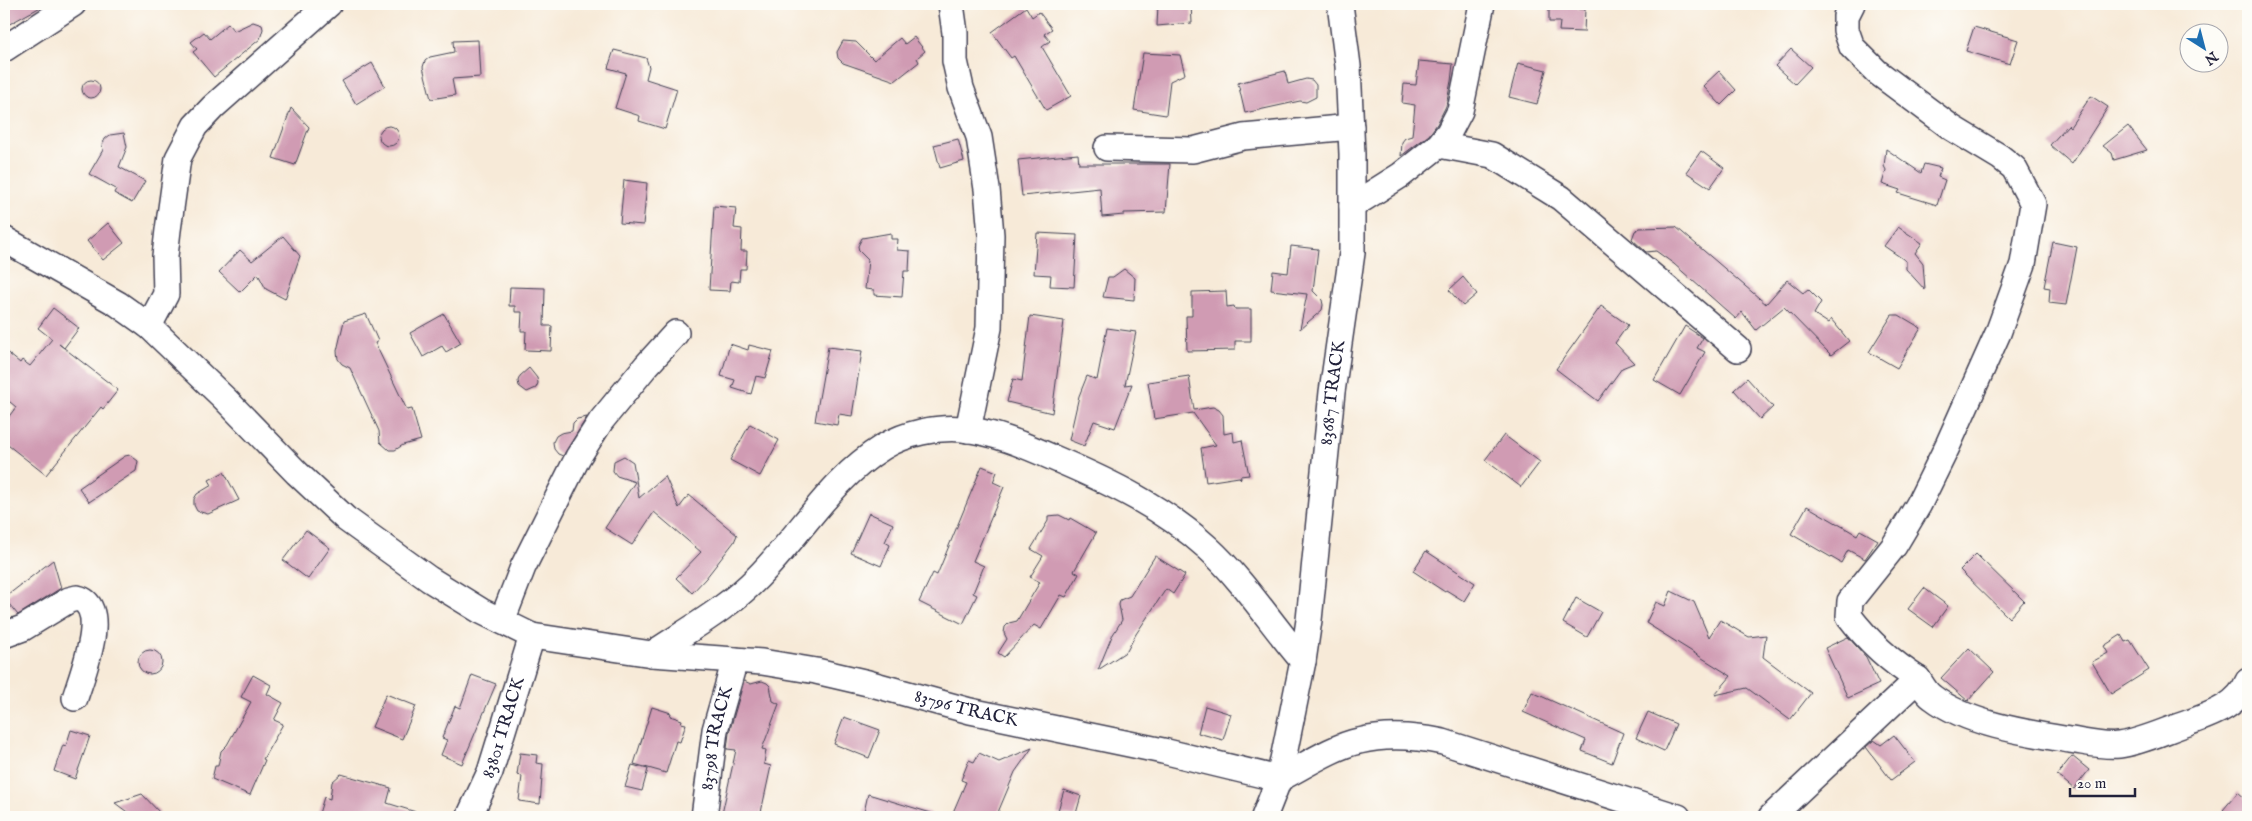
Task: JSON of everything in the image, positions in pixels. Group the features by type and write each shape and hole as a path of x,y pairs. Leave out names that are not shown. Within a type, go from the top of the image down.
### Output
{"street":[{"path":"4,50 73,4"},
{"path":"149,326 166,294 165,256 168,230 178,158 186,142 196,126 213,107 329,4"},
{"path":"951,4 955,33 955,61 961,88 979,137 987,189 991,235 989,328 968,430"},
{"path":"1352,206 1401,175 1439,145 1449,132 1460,111 1482,4"},
{"path":"1852,4 1846,16 1846,30 1852,47 1877,72 1952,128 2000,157 2014,168 2033,204 2023,264 1998,333 1947,447 1919,504 1894,546 1850,601 1849,616 1864,636 1892,661 1918,679 1931,697 1962,714 2007,728 2054,737 2118,745 2145,738 2207,716 2234,702 2243,693 2248,681"},
{"name":"83687 TRACK","path":"1264,817 1278,780 1303,661 1325,474 1332,392 1352,253 1351,127 1348,66 1339,6"},
{"path":"1107,148 1193,150 1250,136 1351,127"},
{"path":"1439,145 1492,155 1561,198 1738,349"},
{"name":"83796 TRACK","path":"4,239 118,304 149,326 225,398 297,473 346,519 429,579 481,611 532,636 652,654 762,662 825,673 970,711 1163,751 1278,780"},
{"path":"502,621 524,568 578,457 602,421 646,366 676,333"},
{"path":"652,654 743,593 845,477 868,458 884,447 916,433 940,429 986,432 1012,441 1099,477 1146,502 1189,531 1236,575 1303,661"},
{"path":"4,635 24,628 69,600 77,598 89,603 93,610 94,628 76,698"},
{"name":"83801 TRACK","path":"469,817 490,772 532,636"},
{"name":"83798 TRACK","path":"704,817 715,730 735,660"},
{"path":"1771,817 1918,679"},
{"path":"1278,780 1357,741 1392,736 1416,737 1443,742 1678,817"}],"building":[{"path":"4,4 46,4 4,27"},
{"path":"1158,4 1191,4 1192,23 1157,26"},
{"path":"1549,4 1578,4 1578,9 1585,9 1584,32 1559,31 1560,22 1549,22"},
{"path":"1026,7 1032,17 1039,12 1052,29 1044,34 1050,41 1042,47 1071,96 1046,110 1014,56 1011,58 992,32"},
{"path":"253,22 262,25 263,29 260,39 214,77 193,52 197,49 191,42 204,32 210,39 228,24 234,31"},
{"path":"1974,27 2018,40 2010,64 1966,51"},
{"path":"914,37 925,51 917,58 919,62 895,81 843,63 838,58 837,52 843,41 856,42 874,60 900,38 905,44"},
{"path":"478,40 480,77 452,79 455,95 431,99 423,67 425,61 430,57 454,52 453,41"},
{"path":"1791,49 1811,67 1795,84 1775,66"},
{"path":"614,50 646,58 649,67 646,79 677,89 665,129 639,121 640,116 615,108 626,73 608,68"},
{"path":"1143,53 1180,55 1185,74 1170,81 1166,115 1134,110"},
{"path":"1419,61 1453,64 1451,81 1446,106 1437,124 1429,135 1401,156 1402,142 1405,138 1412,136 1415,105 1402,103 1404,84 1416,85"},
{"path":"372,63 385,86 356,104 342,81"},
{"path":"1518,63 1546,70 1537,104 1509,97"},
{"path":"1285,71 1288,84 1306,79 1312,80 1316,85 1316,97 1306,102 1300,101 1245,113 1238,83"},
{"path":"1719,71 1736,90 1721,105 1703,86"},
{"path":"87,80 95,80 100,85 98,96 87,98 82,93 82,85"},
{"path":"2091,96 2108,107 2072,164 2050,145 2068,125 2070,127"},
{"path":"291,108 309,127 295,165 273,158"},
{"path":"389,126 396,129 399,136 396,143 389,146 382,143 379,136 382,129"},
{"path":"2128,126 2147,150 2114,160 2112,153 2103,146"},
{"path":"124,133 127,147 119,167 145,181 132,203 114,193 116,189 89,174 103,150 102,145 105,139 110,135"},
{"path":"958,139 964,161 940,168 934,145"},
{"path":"1886,149 1921,173 1924,164 1941,168 1938,177 1945,180 1937,205 1898,193 1900,190 1882,184 1886,170 1884,166"},
{"path":"1701,151 1724,168 1710,188 1686,172"},
{"path":"1078,154 1079,164 1170,164 1166,212 1124,213 1124,215 1102,217 1100,188 1022,196 1018,160"},
{"path":"624,180 647,183 643,225 620,223"},
{"path":"714,206 736,208 734,228 742,229 741,251 747,251 746,269 740,269 739,282 731,281 730,291 709,290"},
{"path":"108,223 124,243 103,260 87,241"},
{"path":"1676,227 1766,304 1787,280 1803,293 1808,289 1821,302 1814,314 1828,323 1831,319 1849,341 1831,355 1784,307 1756,330 1742,312 1736,319 1674,264 1656,251 1646,252 1632,239 1635,231 1640,228"},
{"path":"1898,227 1922,243 1915,253 1923,263 1925,290 1906,269 1906,261 1884,246"},
{"path":"891,233 891,239 898,239 897,250 910,251 909,271 904,271 902,297 874,295 874,290 865,289 868,260 859,251 858,246 862,238"},
{"path":"1037,233 1077,235 1074,287 1050,286 1051,275 1034,274"},
{"path":"283,236 300,256 285,299 266,289 258,274 240,292 219,272 240,250 252,261"},
{"path":"2053,242 2077,247 2066,305 2049,303 2050,288 2044,287"},
{"path":"1291,246 1318,249 1313,291 1322,300 1322,310 1300,329 1307,294 1271,290 1273,271 1288,273"},
{"path":"1124,269 1135,278 1134,300 1103,297 1108,277 1113,277"},
{"path":"1463,277 1477,294 1463,306 1449,290"},
{"path":"510,287 545,288 544,326 552,326 551,351 525,350 526,331 521,331 522,312 515,312 515,306 509,306"},
{"path":"1226,291 1227,307 1234,306 1235,309 1251,309 1251,341 1235,341 1235,350 1187,351 1186,316 1192,316 1192,292"},
{"path":"1601,306 1628,325 1615,343 1634,363 1622,368 1598,401 1556,369"},
{"path":"53,308 79,328 64,348 118,390 103,409 101,407 46,475 4,442 4,423 16,407 4,397 4,350 20,363 22,360 30,366 52,339 38,328"},
{"path":"366,314 378,341 375,343 407,410 412,409 421,440 403,445 395,450 389,450 380,442 379,431 350,368 342,364 338,359 337,351 344,321"},
{"path":"444,314 461,343 446,352 442,346 423,357 410,333"},
{"path":"1892,315 1899,315 1921,328 1897,368 1869,352"},
{"path":"1030,316 1064,321 1052,413 1007,402 1013,379 1022,381"},
{"path":"1685,326 1703,338 1697,348 1705,352 1680,395 1654,380"},
{"path":"1107,328 1136,332 1125,385 1132,384 1115,428 1094,421 1084,446 1069,440 1079,396 1087,376 1097,380"},
{"path":"730,344 748,350 749,345 773,351 765,378 756,376 751,394 732,388 735,380 721,376"},
{"path":"828,347 862,351 852,416 839,414 837,425 815,421"},
{"path":"529,368 537,378 538,383 536,388 527,392 519,386 518,381 520,376"},
{"path":"1189,376 1194,410 1213,407 1219,410 1223,415 1224,434 1233,432 1234,442 1242,440 1249,475 1240,476 1241,479 1239,477 1206,482 1201,448 1216,445 1193,413 1154,419 1148,382"},
{"path":"1747,378 1773,407 1760,419 1734,390"},
{"path":"587,417 563,456 558,454 554,449 553,442 556,436 572,431 573,423 577,419"},
{"path":"750,424 779,440 760,476 730,460"},
{"path":"1504,435 1540,462 1521,487 1485,460"},
{"path":"130,455 138,461 136,471 89,502 79,488 125,456"},
{"path":"624,456 633,462 639,498 665,476 679,508 689,495 737,535 734,542 692,593 676,578 701,552 654,512 632,545 605,528 635,482 617,476 613,471 614,461"},
{"path":"982,466 997,472 993,482 1004,487 973,561 984,566 973,593 977,595 963,624 919,602 933,573 937,575"},
{"path":"224,472 239,500 208,514 197,511 194,499 197,494 212,485 209,480"},
{"path":"1807,506 1857,535 1860,530 1878,540 1865,559 1848,550 1841,563 1791,534"},
{"path":"869,513 893,524 885,542 890,545 881,566 851,553"},
{"path":"1059,515 1069,520 1070,518 1096,533 1074,571 1079,574 1066,597 1061,595 1041,629 1034,625 1004,657 998,653 1007,639 1004,633 1005,627 1009,623 1017,621 1040,582 1030,577 1043,556 1031,549 1048,521 1048,516"},
{"path":"306,530 330,548 308,579 283,560"},
{"path":"1426,551 1475,583 1464,601 1446,590 1445,592 1413,571"},
{"path":"1976,554 2024,601 2009,618 1960,570"},
{"path":"1155,556 1185,575 1173,594 1166,589 1127,651 1098,670 1112,636 1122,620 1120,600 1130,596"},
{"path":"53,560 61,588 18,615 4,598"},
{"path":"1924,588 1948,606 1933,627 1908,609"},
{"path":"1671,591 1694,602 1709,637 1720,620 1749,637 1766,635 1763,657 1811,693 1790,720 1747,688 1715,695 1731,676 1646,623 1656,602 1665,606"},
{"path":"1576,598 1601,612 1587,637 1563,623"},
{"path":"2121,635 2125,642 2130,640 2149,670 2111,694 2092,662 2108,653 2104,646"},
{"path":"1848,637 1866,657 1879,684 1848,698 1825,648"},
{"path":"1969,648 1994,672 1968,701 1941,678"},
{"path":"150,650 159,653 162,662 159,671 150,674 141,671 138,662 141,653"},
{"path":"253,675 271,685 267,694 283,703 274,720 283,724 263,759 265,760 250,795 212,779 215,766 218,766 221,751 227,745 251,702 241,697"},
{"path":"472,675 496,684 462,764 441,755 447,740 442,738 455,706 460,708"},
{"path":"744,681 751,684 762,681 767,683 770,686 773,701 779,704 762,749 766,750 764,764 771,766 760,817 722,814 736,750 727,749 729,733"},
{"path":"1532,692 1623,733 1612,763 1582,751 1586,740 1523,712"},
{"path":"386,694 416,706 402,739 372,727"},
{"path":"1205,706 1231,714 1223,740 1198,733"},
{"path":"652,707 671,713 670,716 682,720 681,723 686,724 680,742 676,741 666,773 634,764"},
{"path":"1648,712 1676,724 1664,751 1636,738"},
{"path":"844,717 880,730 869,758 834,744"},
{"path":"71,730 90,736 75,779 54,771 63,745 66,746"},
{"path":"1894,735 1915,762 1891,780 1866,747 1874,740 1881,745"},
{"path":"1032,748 1015,772 996,817 951,817 966,782 961,780 969,760 974,762 979,753 999,762"},
{"path":"520,753 537,755 536,763 543,764 540,804 519,801 522,776 517,775"},
{"path":"2072,756 2089,770 2074,789 2057,775"},
{"path":"632,765 648,769 642,791 625,787"},
{"path":"341,774 391,788 387,803 419,813 418,817 318,817 324,797 330,799 332,782"},
{"path":"1064,790 1081,796 1075,817 1057,814"},
{"path":"2238,792 2248,801 2248,817 2231,817 2223,810"},
{"path":"142,794 160,813 134,817 115,803"},
{"path":"868,794 931,813 931,817 863,817"}],"waterway":[{"path":"2241,387 2248,373"}]}
